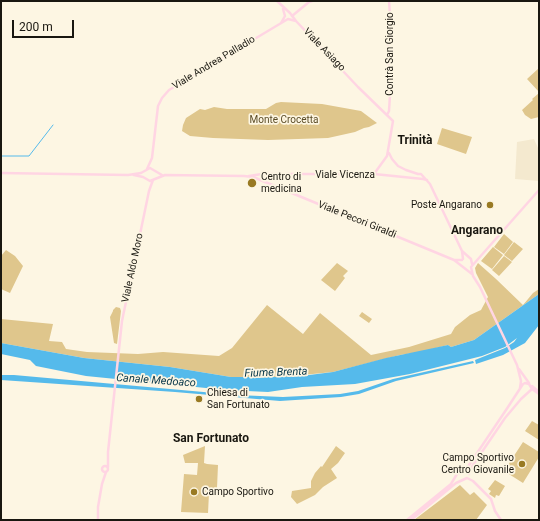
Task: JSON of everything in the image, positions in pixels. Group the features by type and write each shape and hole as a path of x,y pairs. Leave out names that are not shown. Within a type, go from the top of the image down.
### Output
{"main road":[{"name":"Viale Asiago","path":"276,1 289,13 290,17"},
{"name":"Viale Andrea Palladio","path":"155,170 152,158 157,112 160,102 165,94 175,86 280,24 308,1"},
{"name":"Contrà San Giorgio","path":"374,174 386,158 393,123 392,119 388,115 390,111 388,44 390,15 389,1"},
{"name":"Viale Asiago","path":"282,7 285,15 296,21 384,113"},
{"path":"285,15 300,9"},
{"name":"Viale Andrea Palladio","path":"280,24 285,15"},
{"name":"Contrà San Giorgio","path":"384,113 389,106"},
{"path":"384,113 388,115"},
{"path":"388,152 392,159 404,170 422,175 430,184 462,251 470,259 472,275 517,365 531,385 539,393"},
{"path":"386,158 389,157 392,159"},
{"name":"Viale Andrea Palladio","path":"146,170 152,158"},
{"path":"146,170 144,174 150,187"},
{"path":"1,173 134,174 146,170 155,170 165,175"},
{"path":"154,179 156,175 155,170"},
{"path":"134,174 146,179 154,179 165,175 248,176 261,179 270,179"},
{"name":"Viale Vicenza","path":"248,176 253,174 266,175 270,179 374,174 427,180"},
{"path":"418,174 416,176 419,178 422,175"},
{"path":"261,179 262,176 266,175"},
{"name":"Viale Aldo Moro","path":"108,452 124,310 150,187 154,179"},
{"name":"Viale Pecori Giraldi","path":"261,179 270,179 454,260 472,275"},
{"path":"462,251 461,264 464,267 471,266 539,190"},
{"name":"Viale Pecori Giraldi","path":"454,260 476,260"},
{"path":"517,365 521,381 520,388"},
{"path":"407,520 452,484 457,474 465,471 520,388 522,384 522,377 518,370"},
{"path":"522,384 526,383 531,385"},
{"path":"531,385 532,389 539,393"},
{"path":"411,520 468,476 473,465 505,418 521,399 532,389"},
{"path":"516,395 518,399 521,399"},
{"path":"105,472 102,468 108,452"},
{"path":"98,520 98,507 102,484 105,472 108,470 108,452"},
{"path":"104,466 108,467"},
{"path":"465,471 467,472 468,476 491,499 495,511 501,520"},
{"path":"456,477 457,480 460,481"}],"shaded area":[{"path":"534,139 539,154 539,181 515,179 517,142"}],"green space":[{"path":"539,68 539,92 527,79"},
{"path":"539,93 539,117 531,119 525,115 522,110"},
{"name":"Monte Crocetta","path":"276,103 322,104 361,111 377,123 355,132 328,138 268,140 213,138 190,136 182,131 186,118 200,109 205,110 214,107 227,109 266,109"},
{"path":"442,128 472,137 466,154 437,144"},
{"path":"504,234 513,242 504,254 494,247"},
{"path":"514,242 523,249 512,261 504,255"},
{"path":"493,247 503,255 492,269 481,261"},
{"path":"6,250 15,256 23,266 10,293 1,289 1,256"},
{"path":"504,256 512,262 499,276 492,270"},
{"path":"337,263 348,271 343,276 345,278 335,291 321,280"},
{"path":"478,263 523,305 533,293 539,289 539,294 474,340 451,347 448,345 400,355 333,372 282,377 231,377 170,367 84,358 1,343 1,319 53,324 49,341 62,342 66,349 87,352 138,354 163,352 219,356 232,348 267,305 303,334 320,313 371,355 409,347 451,334 455,327 470,315 481,310 488,297 476,273 475,268"},
{"path":"116,307 120,308 121,311 117,344 114,343 110,317"},
{"path":"362,312 372,319 369,323 359,316"},
{"path":"532,421 539,425 539,440 525,431"},
{"name":"Campo Sportivo Centro Giovanile","path":"523,442 539,452 539,457 523,483 504,471"},
{"path":"205,446 204,463 218,465 217,488 206,489 209,493 208,513 181,512 184,474 197,475 198,463 185,463 183,455"},
{"path":"336,446 345,453 338,463 331,469 337,478 323,487 315,495 297,504 291,497 292,491 311,488 311,481 315,473 321,466 322,467"},
{"path":"495,480 505,486 499,496 496,495 495,498 489,494 491,491 488,489"},
{"path":"460,485 470,495 474,492 487,505 476,520 414,520"}],"water":[{"path":"539,294 539,325 525,343 503,355 476,364 475,360 505,348 517,338 505,347 482,356 410,374 355,384 302,387 268,392 226,390 86,376 36,366 30,360 1,354 1,343 84,358 170,367 231,377 282,377 309,375 333,372 386,358 448,345 451,347 474,340"},
{"name":"Canale Medoaco","path":"473,361 474,363 396,381 359,394 341,397 280,401 1,380 1,375 14,375 237,395 283,397 340,394 358,391 393,379"}],"waterway":[{"path":"1,156 29,156 53,125"}],"place":[{"name":"Centro di medicina","path":"252,183"},
{"name":"Poste Angarano","path":"490,205"},
{"name":"Chiesa di San Fortunato","path":"199,399"},
{"name":"Campo Sportivo Centro Giovanile","path":"522,464"},
{"name":"Campo Sportivo","path":"194,492"}],"district":[{"name":"Trinità","path":"415,141"},
{"name":"Angarano","path":"477,231"},
{"name":"San Fortunato","path":"211,439"}],"water label":[{"name":"Fiume Brenta","path":"276,373"}]}
